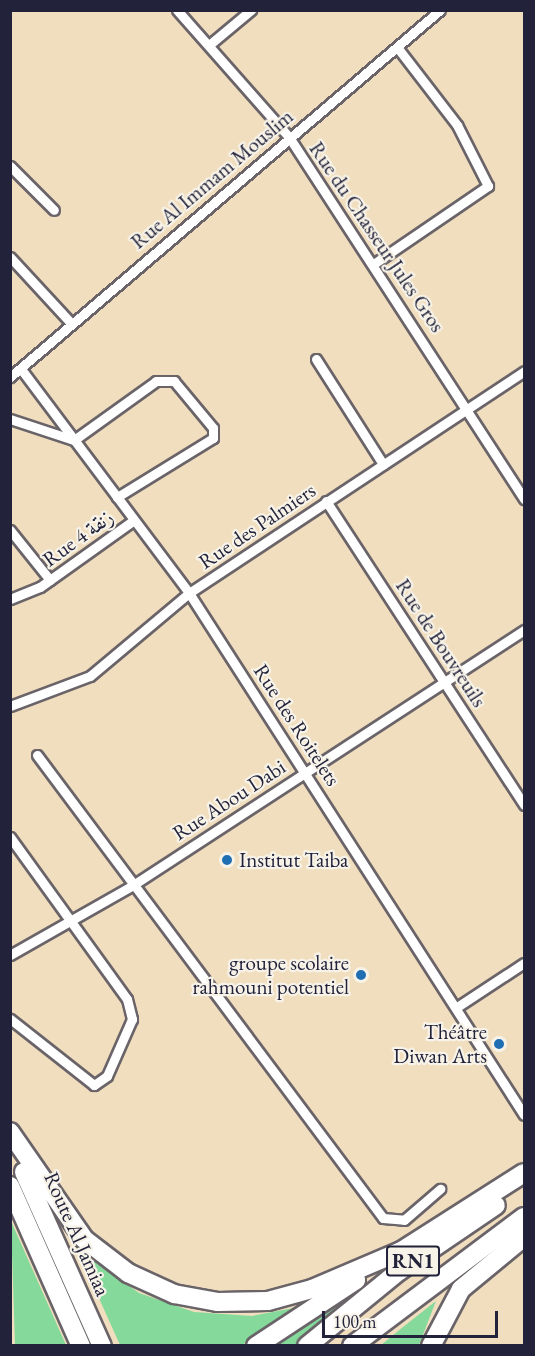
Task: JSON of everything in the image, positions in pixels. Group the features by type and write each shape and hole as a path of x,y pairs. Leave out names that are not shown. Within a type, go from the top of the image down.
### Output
{"highway":[{"path":"10,1132 84,1239 128,1273 174,1294 218,1302 268,1301 312,1289 401,1251"},
{"name":"Route Al Jamiaa","path":"10,1141 102,1346"},
{"path":"256,1346 525,1173"},
{"name":"RN1","path":"308,1346 399,1271 525,1185"},
{"name":"Route Al Jamiaa","path":"10,1186 81,1346"},
{"name":"RN1","path":"352,1346 525,1217"},
{"path":"367,1346 525,1225"},
{"path":"431,1346 462,1290 525,1237"}],"street":[{"name":"Rue du Chasseur Jules Gros","path":"177,10 289,137 375,263 525,499"},
{"path":"209,45 251,10"},
{"name":"Rue Al Immam Mouslim","path":"10,377 440,10"},
{"path":"375,263 488,186 457,125 397,47"},
{"path":"10,166 54,210"},
{"path":"10,257 71,324"},
{"path":"316,359 384,464"},
{"name":"Rue des Roitelets","path":"21,369 189,593 306,771 525,1115"},
{"name":"Rue des Palmiers","path":"10,706 90,676 189,593 525,371"},
{"path":"10,419 74,440 148,386 170,380 213,428 213,438 204,446 117,497"},
{"name":"Rue de Bouvreuils","path":"326,501 525,805"},
{"name":"Rue 4 زنقة","path":"10,598 50,580 134,520"},
{"path":"10,530 50,580"},
{"name":"Rue Abou Dabi","path":"10,954 72,924 525,630"},
{"path":"38,755 383,1218 404,1220 440,1189"},
{"path":"10,837 132,1010 128,1033 107,1076 91,1085 10,1019"},
{"path":"457,1007 525,963"}],"green space":[{"path":"11,1221 66,1345 15,1345"},
{"path":"76,1247 139,1293 194,1312 252,1316 309,1305 242,1345 120,1345"},
{"path":"375,1280 297,1345 271,1346"},
{"path":"436,1301 419,1345 381,1345 403,1327"}],"place":[{"name":"Institut Taiba","path":"227,860"},
{"name":"groupe scolaire rahmouni potentiel","path":"361,975"},
{"name":"Théâtre Diwan Arts","path":"499,1044"}]}
